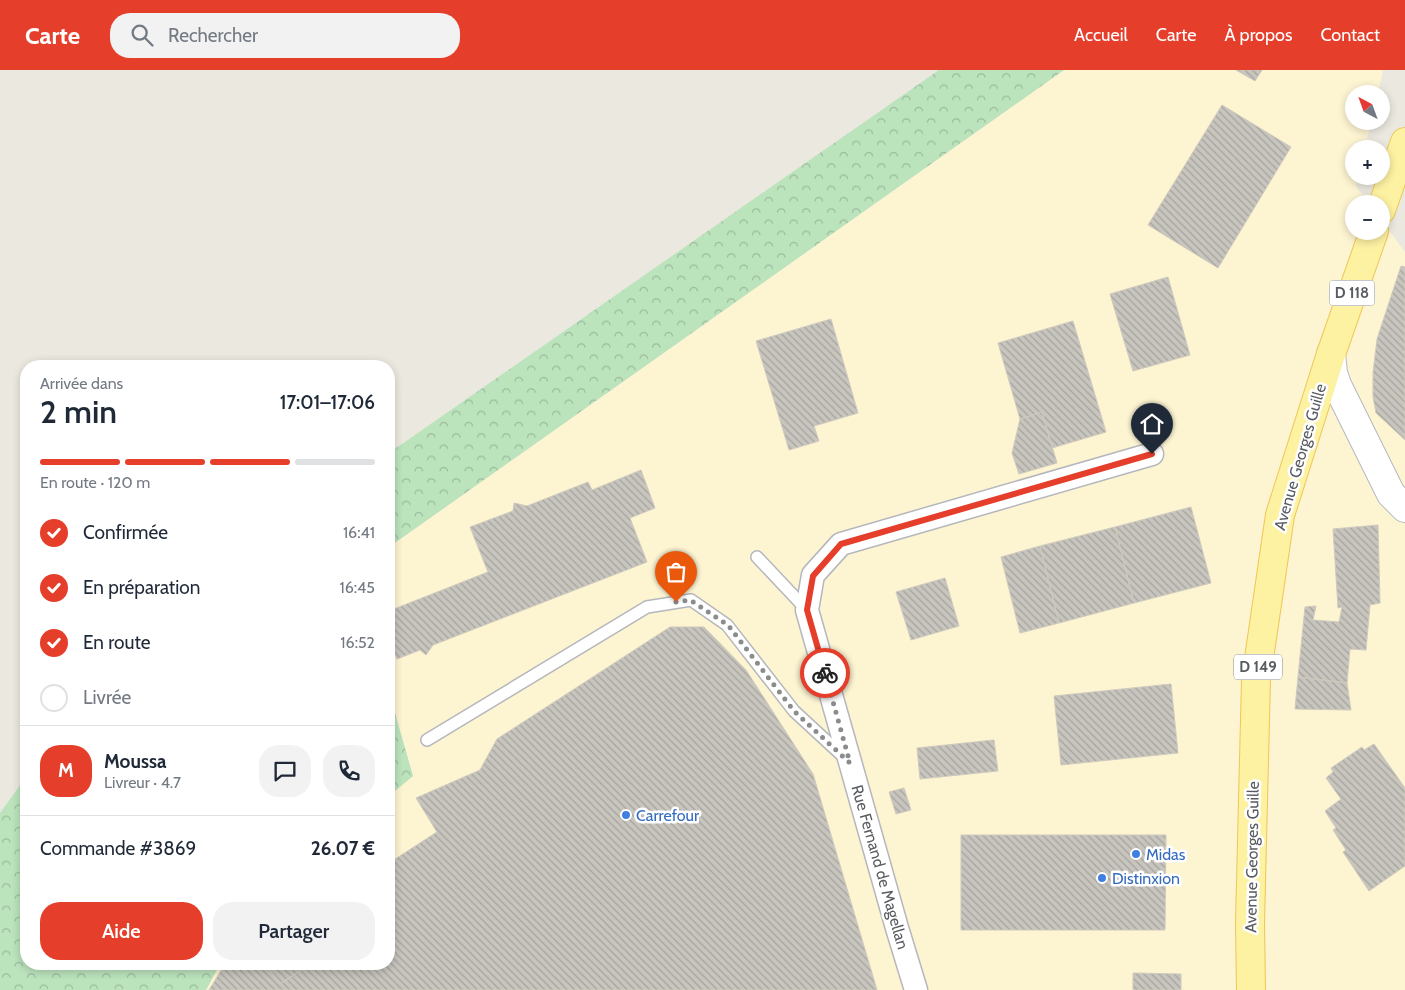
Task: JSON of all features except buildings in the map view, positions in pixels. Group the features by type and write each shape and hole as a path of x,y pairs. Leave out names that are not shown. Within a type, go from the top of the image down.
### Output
{"main road":[{"path":"1386,195 1405,142"},
{"name":"Avenue Georges Guille","path":"1251,990 1250,923 1256,679 1280,515 1331,354 1371,240"}],"street":[{"name":"D 118","path":"1331,354 1333,373 1337,385 1391,494 1405,508"},
{"name":"Rue Fernand de Magellan","path":"916,990 896,928 807,610 813,576 841,544 1152,454"}],"lane":[{"path":"757,557 807,610"},
{"path":"427,740 647,607 690,600 728,625 794,711 850,763"}],"shaded area":[{"path":"1064,70 1383,70 1380,85 1345,85 1345,130 1369,130 1367,140 1345,140 1345,185 1356,185 1362,195 1345,195 1345,240 1390,240 1390,232 1405,252 1405,990 206,990 217,970 395,970 395,791 413,776 395,713 395,543"}],"green space":[{"path":"939,70 1064,70 395,543 395,449"},
{"path":"395,713 413,776 395,791"},
{"path":"20,785 20,970 217,970 206,990 0,990 0,813"}],"way so far":[{"path":"676,602 690,600 728,625 794,711 850,763 825,673"}],"place":[{"name":"Carrefour","path":"626,815"},
{"name":"Midas","path":"1136,854"},
{"name":"Distinxion","path":"1102,878"}],"route":[{"path":"825,673 807,610 813,576 841,544 1152,454"}]}
